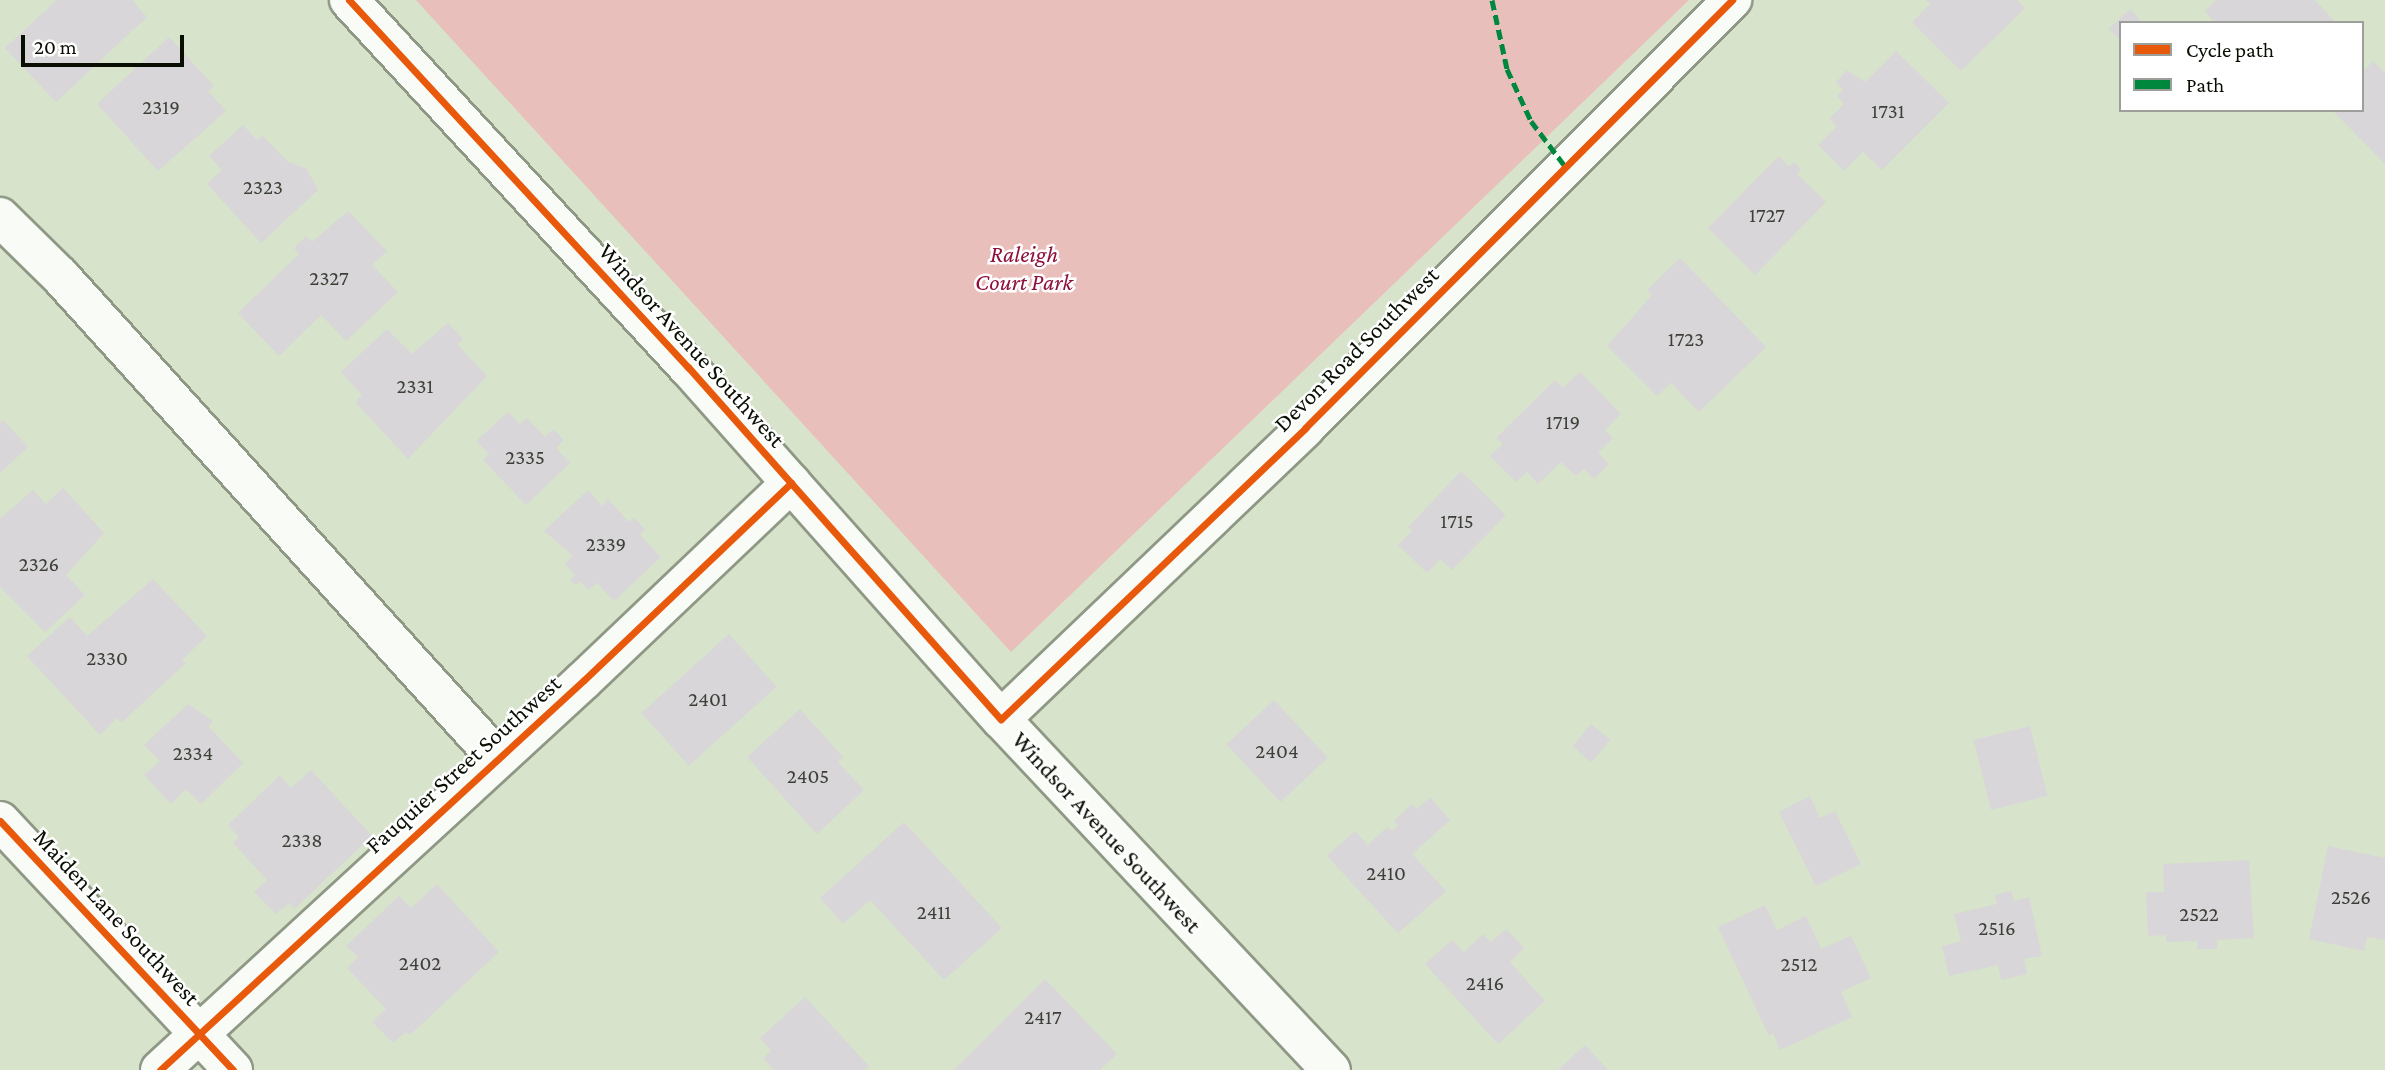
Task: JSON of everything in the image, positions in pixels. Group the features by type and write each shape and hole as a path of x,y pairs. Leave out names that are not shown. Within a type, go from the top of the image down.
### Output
{"street":[{"name":"Windsor Avenue Southwest","path":"349,0 790,483 1001,719 1331,1070"},
{"name":"Devon Road Southwest","path":"1001,719 1304,428 1732,0"},
{"path":"0,217 69,287 497,758"},
{"name":"Fauquier Street Southwest","path":"160,1070 790,483"},
{"name":"Maiden Lane Southwest","path":"0,821 233,1070"}],"green space":[{"name":"Raleigh Court Park","path":"416,0 1689,0 1011,652"}],"building":[{"path":"57,0 132,0 147,17 56,102 5,48"},
{"path":"1926,0 2017,0 2025,8 1961,71 1912,22 1930,4"},
{"path":"2216,0 2315,0 2334,21 2213,21 2205,11"},
{"path":"2130,9 2141,21 2119,21 2119,39 2109,29"},
{"path":"169,37 214,86 208,91 226,111 158,171 97,104"},
{"path":"1896,51 1949,103 1882,170 1863,152 1844,171 1818,145 1837,126 1829,119 1844,104 1837,96 1843,90 1836,82 1847,70 1865,82"},
{"path":"2373,61 2385,73 2385,164 2334,112 2364,112 2365,70"},
{"path":"243,125 257,140 262,135 288,162 306,168 318,190 261,243 207,184 222,170 209,156"},
{"path":"1779,156 1789,167 1794,162 1801,170 1797,174 1826,202 1755,275 1708,228"},
{"path":"348,211 387,251 372,265 398,292 346,341 321,315 279,356 238,313 299,254 294,248 306,236 312,242"},
{"path":"1680,258 1766,347 1699,412 1671,383 1657,396 1607,346 1652,295 1647,290"},
{"path":"448,323 463,339 457,344 487,376 408,459 355,402 362,395 341,372 387,329 412,354"},
{"path":"1580,372 1621,414 1605,430 1613,438 1598,453 1609,464 1594,479 1584,469 1576,476 1561,462 1538,484 1527,472 1516,482 1490,456 1503,444 1496,438 1555,380 1563,388"},
{"path":"508,412 520,424 527,418 545,437 553,429 564,440 556,448 570,463 526,505 483,460 489,454 476,441"},
{"path":"3,420 28,447 0,473 0,423"},
{"path":"1461,471 1506,515 1452,570 1440,559 1427,573 1398,545 1412,531 1408,527"},
{"path":"63,488 104,533 66,575 85,595 45,632 0,587 0,519 33,490 46,504"},
{"path":"588,490 602,506 608,499 629,522 634,518 645,529 640,535 661,557 614,601 597,583 588,590 581,581 576,585 570,580 575,575 565,564 573,556 544,531"},
{"path":"153,579 207,636 182,660 186,663 121,723 117,718 100,735 27,656 70,617 87,636"},
{"path":"729,634 777,687 689,766 641,713"},
{"path":"1274,700 1328,758 1280,802 1226,744"},
{"path":"188,704 213,721 208,726 243,763 201,804 186,789 171,804 144,775 160,761 144,745"},
{"path":"800,709 843,757 838,762 864,790 817,834 747,757"},
{"path":"1591,724 1610,740 1592,762 1572,746"},
{"path":"2030,726 2047,796 1991,810 1974,740"},
{"path":"311,770 372,836 294,909 289,903 276,914 254,892 267,880 233,843 239,837 228,825 280,775 291,788"},
{"path":"1810,796 1820,818 1835,811 1861,864 1816,886 1779,812"},
{"path":"1430,797 1450,820 1412,854 1446,891 1398,933 1327,856 1355,831 1368,845 1387,827 1392,831 1398,826 1394,821 1412,804 1417,809"},
{"path":"904,822 1002,928 944,980 870,900 843,924 820,898"},
{"path":"2328,846 2385,858 2385,940 2367,937 2364,951 2309,939"},
{"path":"2249,860 2254,938 2217,940 2217,949 2197,949 2197,941 2166,942 2166,935 2148,936 2146,892 2164,892 2163,864"},
{"path":"437,884 499,952 410,1035 406,1032 393,1043 372,1022 386,1009 347,968 358,957 346,946 399,896 411,908"},
{"path":"2011,891 2014,901 2029,897 2042,956 2024,959 2027,974 2001,980 1998,965 1949,976 1942,946 1961,941 1954,914 1997,904 1995,895"},
{"path":"1765,905 1777,930 1806,916 1821,949 1851,936 1871,978 1841,992 1852,1017 1780,1050 1773,1033 1769,1036 1718,927"},
{"path":"1506,929 1524,948 1510,962 1545,1001 1498,1044 1425,964 1452,940 1464,952 1483,934 1491,942"},
{"path":"1045,979 1117,1054 1100,1070 954,1070"},
{"path":"805,997 869,1066 864,1070 774,1070 763,1058 771,1051 760,1038"},
{"path":"1585,1045 1608,1070 1558,1070"}],"marked path":[{"path":"1492,0 1507,69 1531,121 1565,166"}],"cycle path":[{"path":"349,0 688,367 1001,719 1305,428 1732,0"},
{"path":"160,1070 584,680 791,483"},
{"path":"0,821 233,1070"}]}
